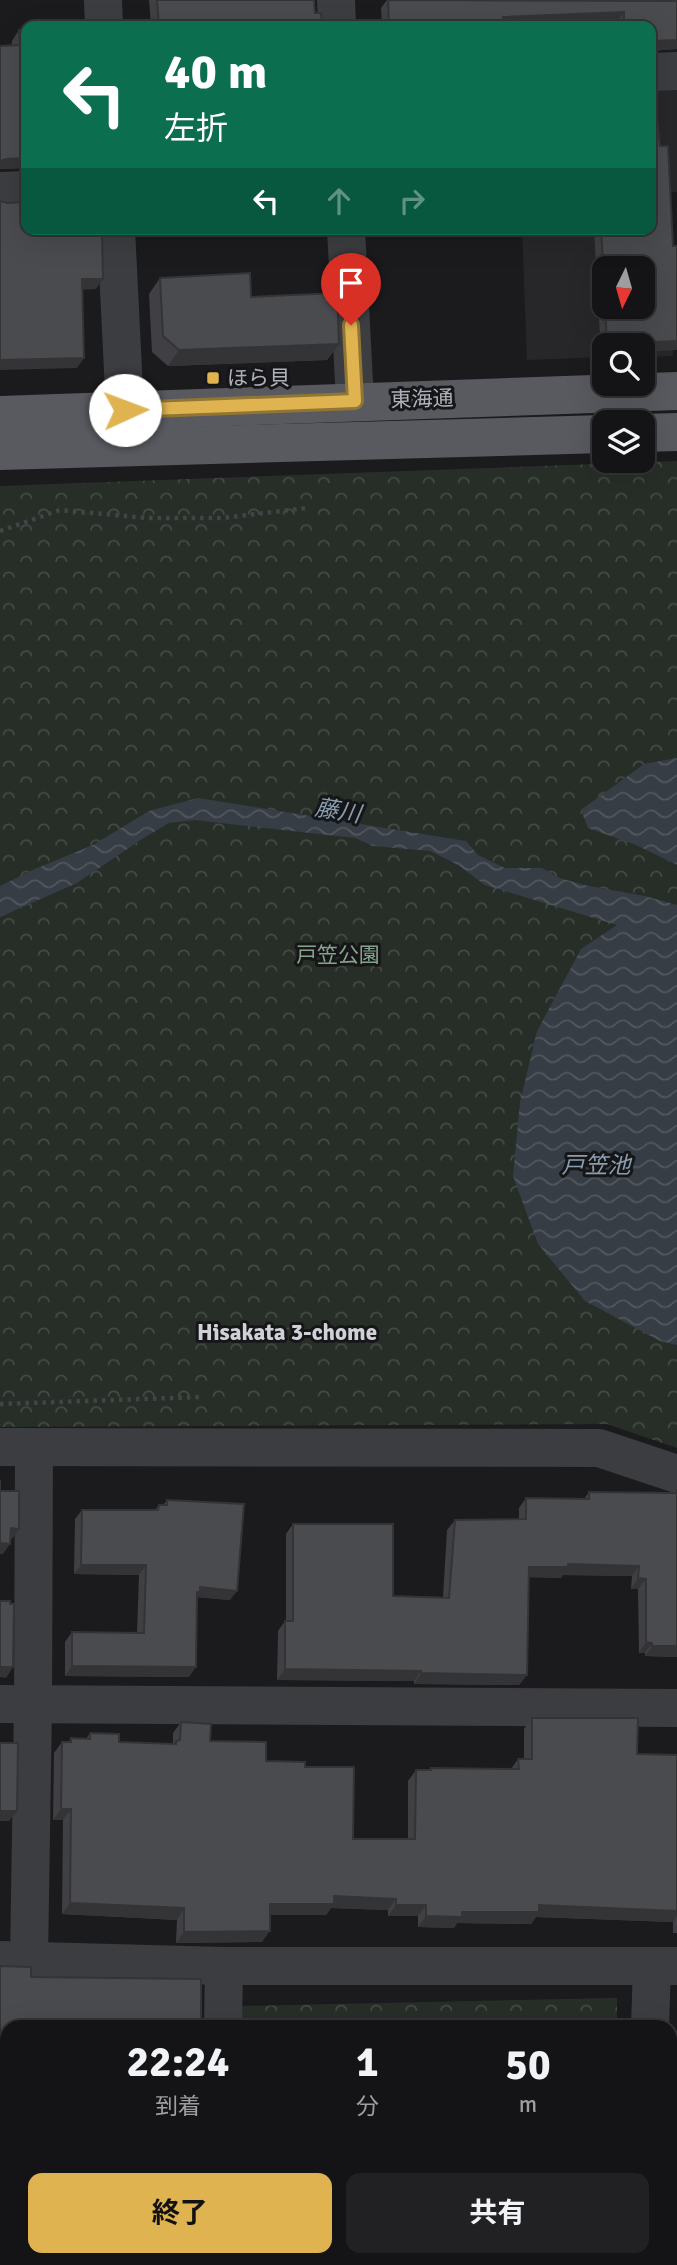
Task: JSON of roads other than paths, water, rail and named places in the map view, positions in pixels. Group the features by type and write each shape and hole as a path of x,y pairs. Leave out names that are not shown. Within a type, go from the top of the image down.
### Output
{"main road":[{"name":"東海通","path":"0,415 677,391"},
{"path":"655,433 677,432"},
{"name":"東海通","path":"0,452 592,434"}],"street":[{"path":"103,0 104,21"},
{"path":"336,0 337,21"},
{"path":"656,72 677,71"},
{"path":"0,191 21,190"},
{"path":"116,235 125,410"},
{"path":"346,235 355,401"},
{"path":"651,2020 664,1966 224,1966 15,1960 17,1448 599,1448 677,1474"},
{"path":"17,1704 677,1708"},
{"path":"223,2020 224,1966"}],"water":[{"path":"677,758 677,865 636,845 588,828 581,810 644,764"},
{"name":"戸笠池","path":"198,798 466,841 478,855 505,868 542,868 560,878 584,885 677,905 677,1345 660,1341 585,1301 538,1244 513,1176 520,1102 537,1031 581,949 617,925 485,885 458,865 430,851 373,846 355,838 194,820 169,823 77,883 0,917 0,886 93,845 149,811"}],"place":[{"name":"ほら貝","path":"213,378"}],"district":[{"name":"Hisakata 3-chome","path":"287,1332"}],"water label":[{"name":"藤川","path":"338,811"}],"park label":[{"name":"戸笠公園","path":"338,955"}]}
